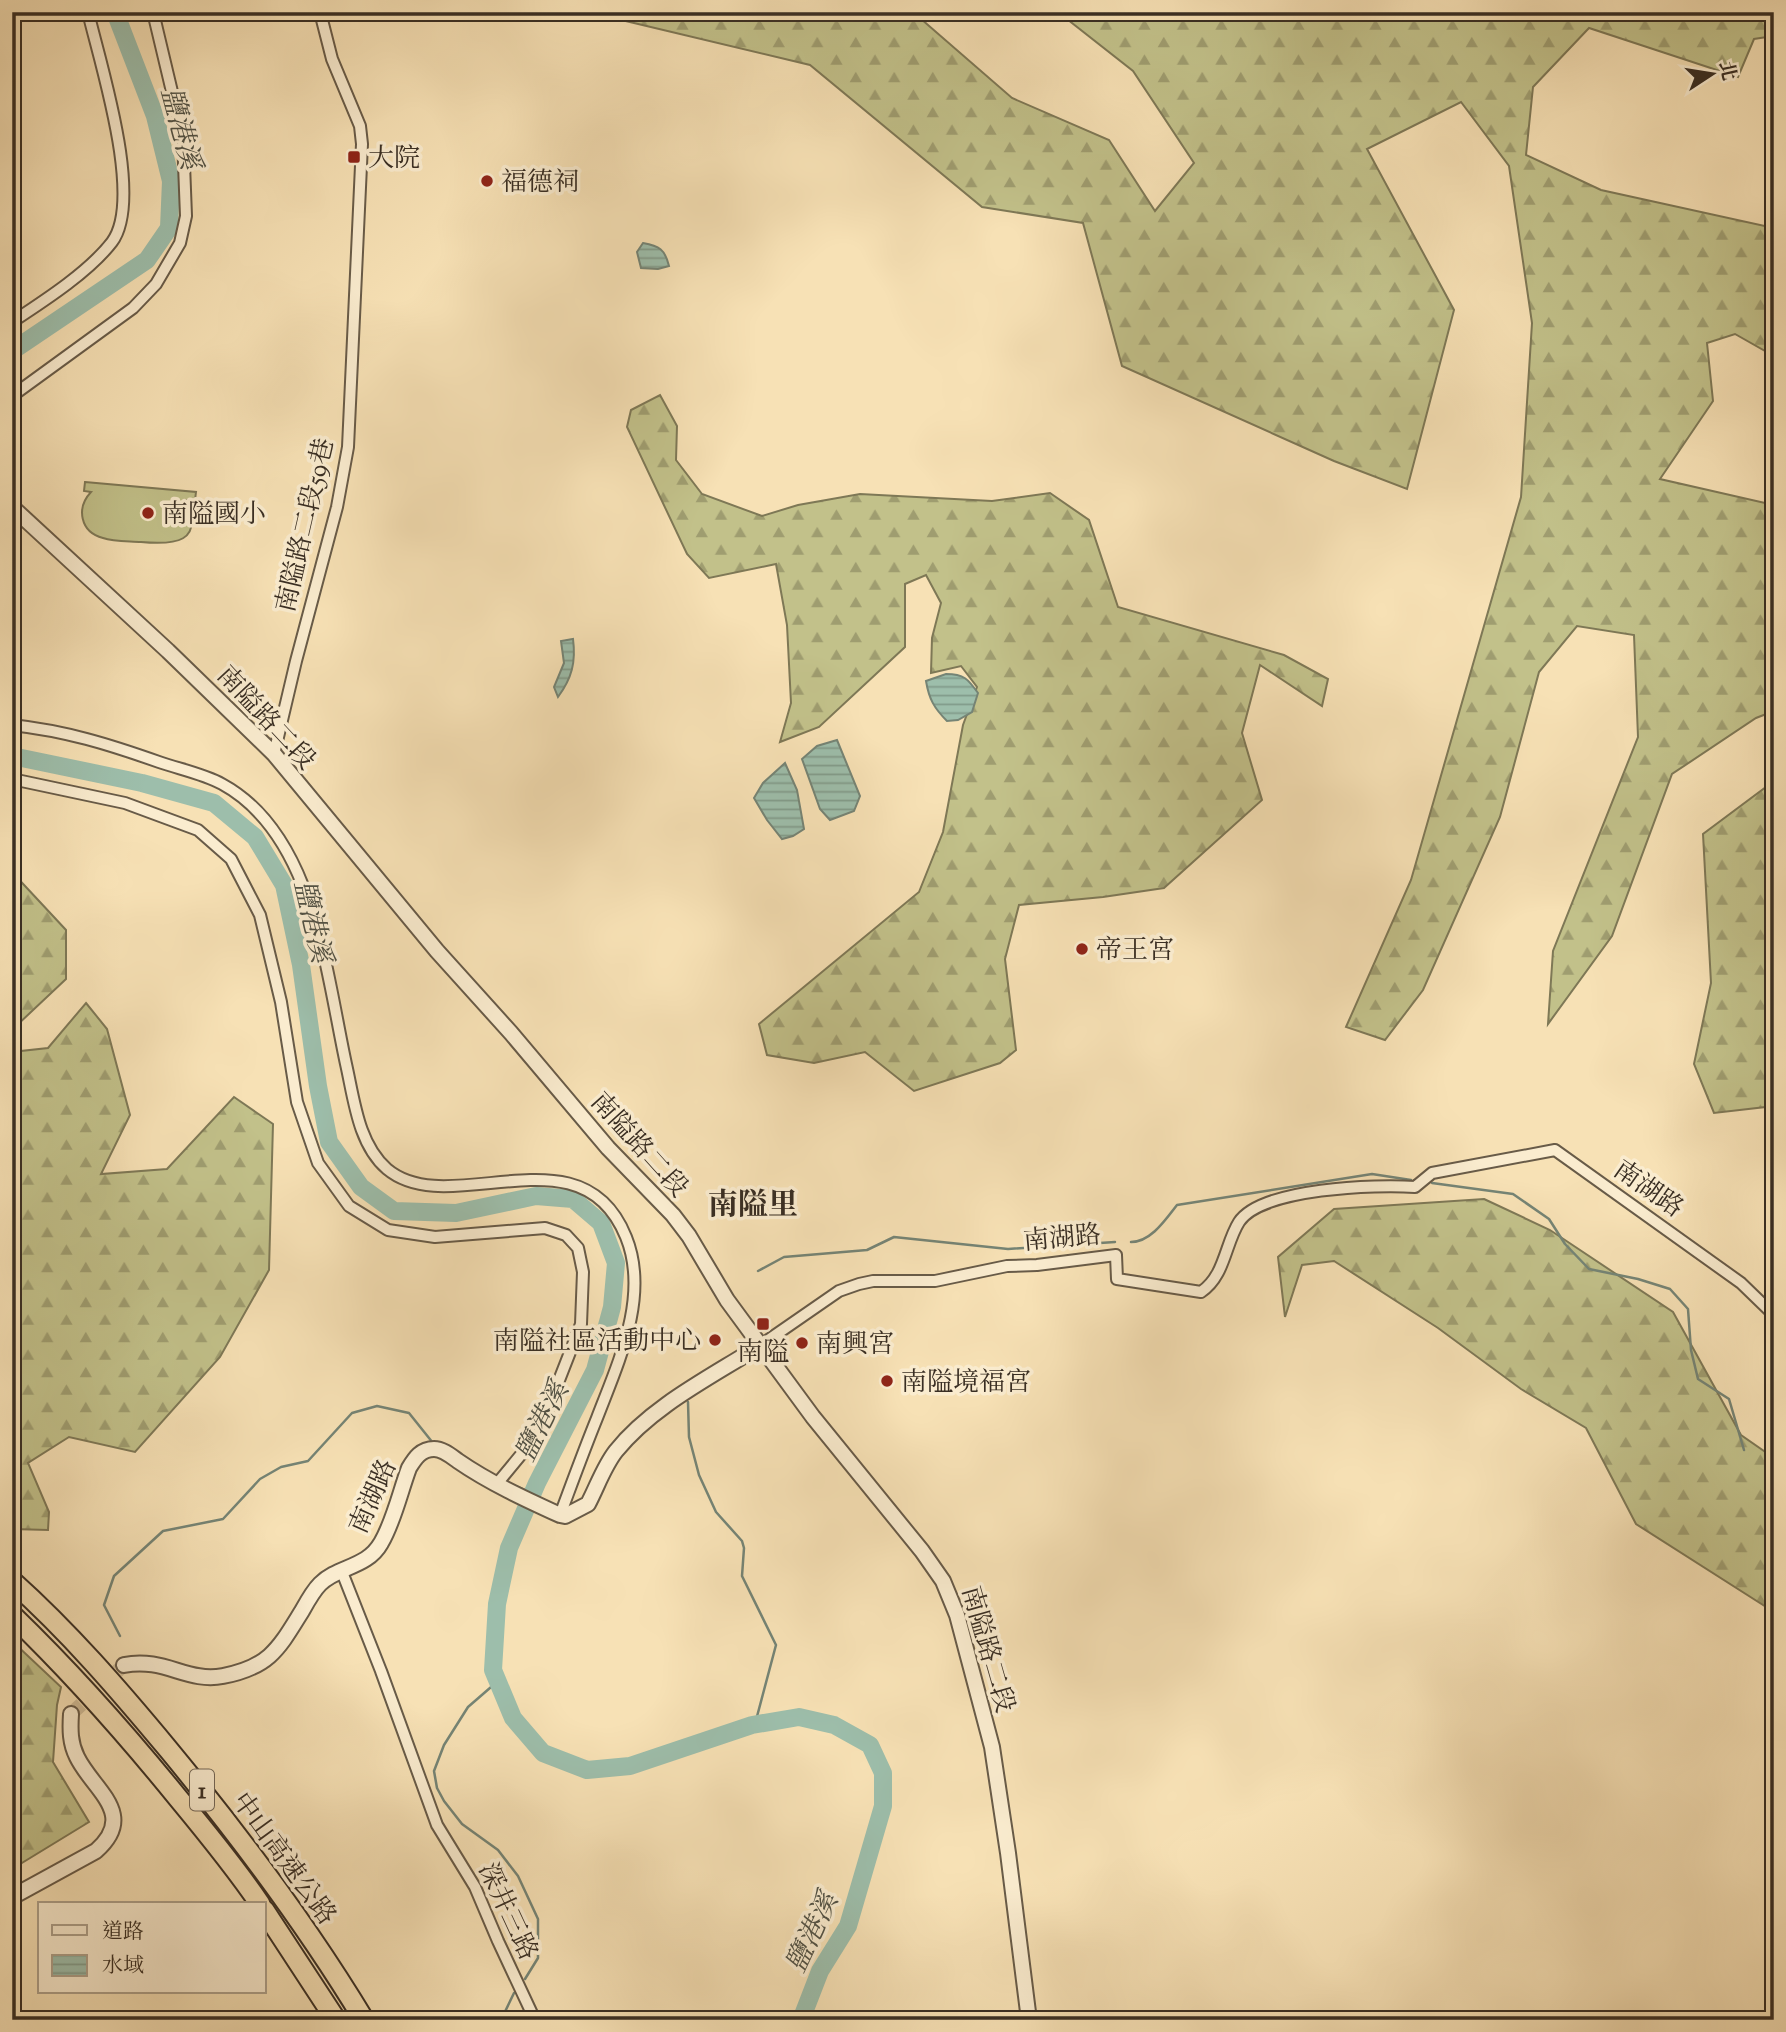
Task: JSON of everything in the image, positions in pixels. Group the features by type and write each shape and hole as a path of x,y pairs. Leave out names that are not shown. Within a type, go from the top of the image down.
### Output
{"highway":[{"name":"中山高速公路","path":"12,1581 70,1637 122,1693 235,1830 303,1925 364,2020"},
{"name":"中山高速公路","path":"12,1615 66,1668 129,1738 215,1843 259,1902"},
{"name":"中山高速公路","path":"266,1913 336,2020"}],"street":[{"path":"12,396 134,308 156,284 180,243 186,216 183,138 153,12"},
{"name":"南隘路二段59巷","path":"274,754 343,476 352,394 361,135 360,126 332,59 320,12"},
{"path":"12,322 55,293 99,256 114,240 122,212 122,160 108,87 89,15"},
{"name":"南隘路二段","path":"12,507 215,695 274,754 411,920 511,1032 608,1148 673,1215 689,1236 727,1300 813,1418 922,1551 943,1581 957,1615 992,1747 1009,1853 1029,2020"},
{"path":"12,725 69,734 209,779 222,784 261,813 294,863 312,906 357,1115 370,1150 386,1168 401,1179 428,1185 547,1180 579,1186 601,1200 618,1219 627,1238 634,1266 624,1347 560,1515 496,1485 538,1434 581,1324 583,1272 578,1248 566,1235 545,1228 435,1237 388,1230 349,1206 318,1163 297,1102 281,1002 261,915 230,859 198,830 125,803 12,779"},
{"name":"南湖路","path":"560,1515 565,1516 587,1504 615,1452 662,1408 839,1291 873,1281 934,1281 1007,1266 1116,1255 1117,1279 1201,1292 1211,1285 1237,1225 1245,1214 1264,1204 1282,1198 1349,1187 1415,1187 1432,1173 1555,1150 1741,1283 1774,1315"},
{"name":"南湖路","path":"124,1665 142,1661 209,1678 247,1670 263,1661 279,1648 319,1585 329,1577 365,1561 380,1545 409,1468 415,1458 424,1451 435,1449 447,1453 496,1485"},
{"name":"深井三路","path":"342,1572 437,1825 475,1888 535,2020"},
{"path":"12,1898 96,1851 112,1828 110,1802 78,1759 70,1740 71,1714"}],"green space":[{"path":"595,12 913,12 1012,98 1109,140 1155,211 1194,163 1133,71 1058,12 1774,12 1774,36 1754,39 1738,77 1589,28 1533,87 1526,155 1601,190 1774,228 1774,356 1735,334 1707,343 1713,401 1660,479 1774,505 1774,711 1756,718 1672,774 1612,936 1548,1024 1553,951 1638,737 1634,635 1577,626 1539,672 1500,817 1423,990 1385,1040 1346,1027 1411,880 1521,497 1532,323 1509,166 1461,102 1367,149 1454,310 1407,489 1334,461 1122,366 1083,223 982,207 810,65"},
{"path":"660,395 677,426 676,460 702,494 762,516 798,505 860,494 992,501 1050,493 1089,520 1118,607 1284,655 1328,679 1322,706 1260,665 1242,733 1262,800 1164,888 1019,905 1005,959 1016,1050 1000,1063 914,1091 865,1052 814,1063 767,1055 759,1024 919,892 943,832 963,725 977,687 961,666 931,673 932,638 941,603 926,575 905,584 905,647 819,727 780,742 791,703 787,625 776,564 709,578 687,554 627,427 631,410"},
{"path":"85,482 196,492 195,500 186,500 192,525 189,533 183,538 165,543 117,541 95,535 89,531 83,519 83,505 91,492 84,491"},
{"path":"1774,781 1774,1106 1714,1113 1694,1064 1711,983 1703,834"},
{"path":"12,872 66,930 66,979 14,1028 12,1033"},
{"path":"86,1003 107,1029 130,1115 101,1174 167,1169 234,1097 273,1124 269,1270 220,1357 135,1452 69,1437 28,1463 49,1512 48,1530 12,1529 12,1052 48,1048"},
{"path":"1484,1199 1550,1230 1673,1312 1741,1435 1774,1458 1774,1612 1636,1524 1586,1428 1521,1389 1438,1328 1334,1261 1302,1265 1285,1317 1278,1257 1334,1209"},
{"path":"12,1641 61,1687 53,1762 89,1822 12,1869"}],"water":[{"path":"643,243 660,249 669,266 658,269 641,268 637,252"},
{"path":"573,639 572,670 558,697 554,687 564,663 561,641"},
{"path":"946,674 965,678 978,693 972,712 958,720 947,721 942,716 927,687 926,681"},
{"path":"837,740 860,796 854,811 830,820 820,809 802,759 817,746"},
{"path":"785,763 797,790 804,829 782,839 754,798 763,783"}],"waterway":[{"path":"54,12 85,13"},
{"name":"鹽港溪","path":"12,351 147,260 169,228 171,181 155,116 115,12"},
{"name":"鹽港溪","path":"12,756 142,783 214,803 255,837 284,885 301,965 318,1086 329,1142 361,1187 394,1211 456,1213 536,1196 573,1199 601,1223 616,1263 612,1307 595,1370 537,1483 509,1548 497,1604 493,1670 513,1718 543,1753 587,1770 630,1766 752,1725 799,1717 834,1725 870,1745 883,1773 883,1806 848,1926 820,1971 801,2020"},
{"path":"1131,1242 1151,1234 1177,1205 1372,1174 1411,1180"},
{"path":"1432,1183 1513,1194 1549,1219 1565,1244 1589,1269 1670,1289 1688,1309 1691,1350 1698,1379 1729,1399 1744,1450"},
{"path":"758,1271 784,1257 867,1250 894,1237 1008,1249 1115,1242"},
{"path":"688,1402 689,1437 699,1475 716,1512 742,1541 742,1576 776,1645 755,1724"},
{"path":"120,1636 104,1605 114,1576 163,1531 223,1519 260,1479 281,1467 308,1461 352,1413 377,1406 409,1413 433,1443"},
{"path":"506,1482 532,1493"},
{"path":"498,1681 468,1707 444,1745 434,1771 437,1788 444,1801 462,1824 498,1850 518,1876 538,1919 538,1958 525,1979"},
{"path":"501,2020 514,1993"}],"tunnel":[{"path":"71,1714 124,1665"}],"place":[{"name":"大院","path":"354,157"},
{"name":"福德祠","path":"487,181"},
{"name":"南隘國小","path":"148,513"},
{"name":"帝王宮","path":"1082,949"},
{"name":"南隘","path":"763,1324"},
{"name":"南隘社區活動中心","path":"715,1340"},
{"name":"南興宮","path":"802,1343"},
{"name":"南隘境福宮","path":"887,1381"}],"district":[{"name":"南隘里","path":"753,1204"}]}
